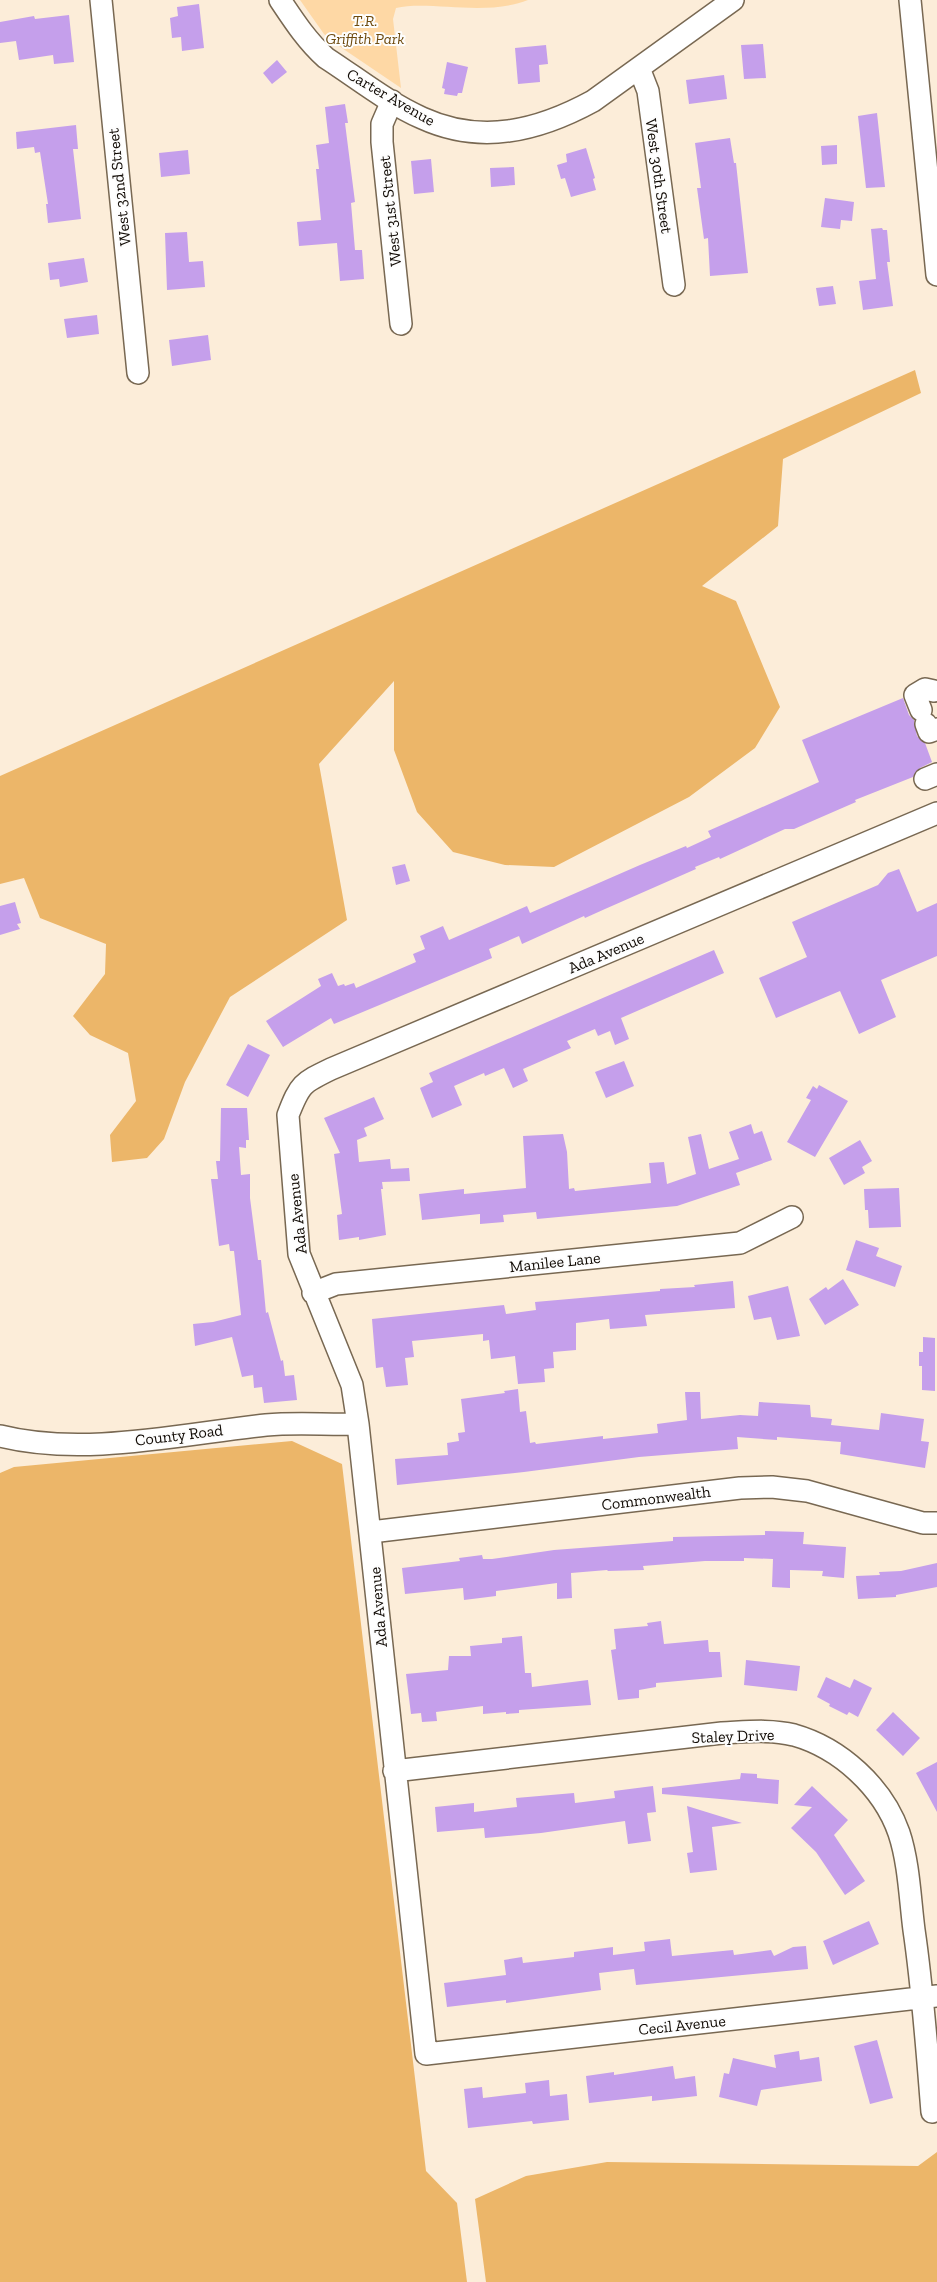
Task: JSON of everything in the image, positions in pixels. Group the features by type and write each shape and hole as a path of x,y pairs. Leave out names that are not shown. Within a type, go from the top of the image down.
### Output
{"street":[{"name":"West 32nd Street","path":"101,0 138,373"},
{"name":"Carter Avenue","path":"280,0 312,46 326,58 420,118 443,127 470,132 512,132 537,126 579,109 733,0"},
{"path":"910,0 937,275"},
{"name":"West 30th Street","path":"639,68 648,91 674,286"},
{"name":"West 31st Street","path":"392,101 382,124 382,142 402,324"},
{"name":"Ada Avenue","path":"426,2054 358,1424 352,1385 313,1293 299,1254 288,1115 296,1096 306,1082 331,1069 937,813"},
{"name":"Manilee Lane","path":"313,1293 336,1284 740,1243 792,1217"},
{"name":"County Road","path":"0,1436 37,1442 89,1444 124,1442 275,1424 358,1424"},
{"name":"Commonwealth","path":"371,1532 740,1488 772,1487 807,1491 923,1524 937,1523"},
{"name":"Staley Drive","path":"394,1771 722,1733 765,1731 794,1736 818,1746 847,1764 871,1784 899,1833 930,1997 932,2112"},
{"name":"Cecil Avenue","path":"426,2054 930,1997"}],"green space":[{"name":"T.R. Griffith Park","path":"300,0 528,0 494,7 409,6 396,8 393,19 401,88 333,42 324,34"}],"shaded area":[{"path":"915,370 921,393 783,459 778,526 702,586 736,601 780,707 755,748 689,797 554,867 505,865 453,852 417,812 394,750 394,681 319,764 347,920 230,997 185,1082 164,1139 147,1158 112,1162 110,1135 136,1101 128,1053 90,1035 73,1016 105,974 106,944 40,918 24,878 0,884 0,776"},
{"path":"292,1441 342,1464 426,2171 457,2203 467,2282 0,2282 0,1473 14,1467"},
{"path":"937,2152 937,2282 486,2282 475,2199 526,2176 607,2162 918,2166"}],"building":[{"path":"199,4 204,48 182,51 181,37 172,38 170,18 178,16 177,7"},
{"path":"69,15 74,62 54,64 53,55 19,60 16,41 0,43 0,22 34,16 35,19"},
{"path":"763,44 766,78 744,79 741,45"},
{"path":"546,45 548,64 539,65 540,82 518,84 515,48"},
{"path":"277,60 287,72 272,84 263,73"},
{"path":"447,62 468,67 462,93 458,93 457,96 444,94 445,89 442,88"},
{"path":"724,75 727,99 689,104 686,80"},
{"path":"345,104 348,123 345,123 355,202 351,203 355,250 362,250 364,279 340,281 337,243 299,246 297,222 321,220 316,169 319,169 316,145 329,143 325,107"},
{"path":"877,113 885,187 866,188 858,116"},
{"path":"76,125 78,149 73,149 81,219 48,223 46,204 48,204 40,152 35,153 34,147 17,149 16,132"},
{"path":"730,138 734,163 736,163 748,273 710,276 708,238 704,239 697,188 701,188 695,143"},
{"path":"837,145 837,164 822,165 821,146"},
{"path":"586,148 595,178 593,179 596,190 571,197 565,178 561,179 557,165 567,162 566,154"},
{"path":"188,150 190,174 161,177 159,153"},
{"path":"431,159 434,192 414,194 411,161"},
{"path":"514,167 515,185 491,187 490,168"},
{"path":"825,198 854,202 852,221 841,220 840,229 821,227"},
{"path":"882,228 887,230 890,262 887,262 893,306 863,310 859,281 876,279 871,229"},
{"path":"187,232 189,262 203,261 205,287 167,290 165,233"},
{"path":"84,258 88,282 60,287 59,279 50,280 48,263"},
{"path":"833,286 836,304 819,306 816,288"},
{"path":"97,315 99,334 67,338 64,319"},
{"path":"208,335 211,360 172,366 169,340"},
{"path":"903,698 909,715 914,720 917,736 925,743 932,762 920,768 913,777 855,800 856,802 794,829 785,829 720,859 719,857 695,867 696,869 522,944 519,936 489,949 492,958 334,1024 331,1018 283,1047 266,1021 321,986 318,979 332,973 338,986 354,983 356,988 416,962 413,954 425,949 420,936 443,926 449,940 527,906 530,913 640,865 711,837 708,831 819,782 802,740"},
{"path":"405,864 410,881 396,885 392,867"},
{"path":"899,869 917,912 937,903 937,956 881,980 896,1017 859,1034 840,991 776,1018 759,978 807,957 792,922 878,885 888,873"},
{"path":"15,902 21,923 17,924 20,929 0,935 0,906"},
{"path":"714,950 724,973 621,1018 629,1039 615,1045 610,1031 598,1036 595,1029 567,1041 571,1048 523,1069 528,1081 513,1088 504,1068 485,1076 484,1073 454,1086 462,1105 432,1118 420,1088 433,1082 429,1073"},
{"path":"248,1044 270,1055 248,1097 226,1085"},
{"path":"624,1061 634,1086 606,1098 595,1072"},
{"path":"819,1085 848,1101 815,1157 787,1142 811,1100 806,1098 813,1086 817,1089"},
{"path":"374,1097 384,1119 364,1128 367,1136 357,1140 359,1162 390,1159 391,1169 409,1168 410,1181 382,1182 383,1189 381,1189 386,1235 359,1240 359,1237 339,1240 337,1215 342,1214 334,1154 340,1153 324,1118"},
{"path":"221,1108 247,1108 249,1140 246,1140 246,1148 239,1147 241,1175 250,1174 250,1198 258,1260 261,1260 266,1313 268,1312 281,1361 283,1360 285,1376 294,1375 297,1400 264,1403 262,1387 254,1388 253,1375 242,1377 232,1337 195,1346 193,1324 213,1322 241,1315 234,1251 230,1251 229,1244 219,1246 211,1179 218,1179 216,1161 220,1161"},
{"path":"751,1124 754,1134 762,1131 772,1160 736,1173 740,1185 677,1206 537,1219 536,1212 503,1215 504,1222 480,1224 480,1214 422,1220 419,1194 464,1189 464,1194 526,1188 523,1136 563,1134 567,1152 569,1189 574,1188 575,1191 651,1183 649,1163 664,1162 667,1184 696,1174 688,1137 701,1134 709,1169 739,1159 729,1132"},
{"path":"860,1140 872,1161 862,1167 865,1173 844,1185 829,1158"},
{"path":"899,1188 901,1227 869,1228 868,1210 865,1210 864,1189"},
{"path":"856,1240 879,1248 876,1256 902,1266 895,1287 846,1270"},
{"path":"843,1279 859,1305 825,1325 809,1299 826,1287 828,1290"},
{"path":"733,1281 735,1308 645,1315 647,1326 610,1329 609,1319 576,1323 576,1350 553,1352 554,1368 544,1369 545,1382 518,1384 515,1356 491,1359 489,1340 483,1341 483,1334 412,1341 414,1357 405,1358 408,1385 386,1387 383,1367 376,1368 372,1319 504,1305 506,1314 536,1310 535,1302 660,1291 660,1289 695,1287 694,1285"},
{"path":"788,1286 800,1336 777,1340 771,1317 754,1320 748,1296"},
{"path":"923,1337 935,1338 935,1391 922,1390 922,1366 919,1366 919,1352 923,1352"},
{"path":"518,1389 520,1412 526,1411 530,1443 535,1442 536,1444 603,1436 603,1439 658,1433 657,1424 687,1420 685,1392 700,1392 701,1419 740,1415 758,1416 759,1402 810,1405 811,1417 832,1419 831,1425 879,1430 881,1413 924,1419 921,1441 929,1442 925,1468 840,1454 841,1442 777,1437 777,1440 737,1437 738,1449 639,1457 524,1472 397,1485 395,1459 448,1455 447,1443 459,1441 458,1433 465,1432 461,1399 505,1393 504,1391"},
{"path":"765,1531 804,1532 803,1544 846,1547 844,1578 822,1576 823,1571 790,1570 790,1588 772,1587 773,1559 744,1558 744,1561 705,1561 643,1566 644,1570 607,1570 571,1573 572,1598 557,1599 557,1583 496,1591 496,1596 464,1600 463,1588 405,1594 402,1568 460,1561 459,1558 482,1555 483,1559 492,1559 554,1550 673,1541 673,1537 765,1535"},
{"path":"937,1563 937,1587 896,1595 896,1597 858,1599 856,1576 880,1575 879,1572 901,1571"},
{"path":"661,1621 664,1644 708,1640 709,1652 720,1652 722,1677 656,1683 656,1687 639,1690 639,1698 618,1700 611,1650 616,1649 614,1629 648,1626 647,1623"},
{"path":"522,1636 525,1673 531,1673 532,1687 588,1680 591,1705 519,1710 519,1713 506,1714 506,1712 483,1714 483,1706 436,1712 437,1721 422,1722 421,1713 411,1714 406,1674 448,1670 449,1656 471,1656 470,1646 502,1643 502,1638"},
{"path":"746,1660 800,1666 797,1691 744,1685"},
{"path":"826,1677 850,1688 854,1679 872,1688 858,1717 849,1712 847,1715 829,1706 830,1704 817,1697"},
{"path":"893,1712 920,1738 903,1756 876,1730"},
{"path":"937,1762 937,1812 916,1773"},
{"path":"741,1773 757,1774 757,1778 779,1780 778,1804 662,1794 662,1788 740,1779"},
{"path":"653,1786 656,1812 647,1813 651,1841 628,1844 625,1821 541,1833 485,1838 484,1828 437,1832 435,1807 474,1803 474,1812 517,1807 516,1798 574,1793 575,1803 615,1798 614,1791"},
{"path":"812,1786 848,1820 834,1835 865,1881 845,1895 816,1852 791,1828 812,1807 794,1805"},
{"path":"687,1806 742,1823 712,1827 717,1870 690,1873 687,1853 693,1852"},
{"path":"869,1921 879,1944 833,1965 823,1941"},
{"path":"670,1939 672,1956 733,1950 734,1955 771,1950 774,1956 793,1947 806,1946 808,1969 636,1985 634,1969 599,1973 601,1990 506,2003 506,2000 447,2007 444,1983 506,1975 504,1960 522,1957 523,1963 574,1957 574,1952 613,1947 613,1955 645,1951 644,1942"},
{"path":"877,2040 893,2098 870,2104 854,2046"},
{"path":"799,2051 800,2060 819,2057 822,2081 761,2090 757,2106 719,2097 724,2073 729,2074 733,2058 776,2068 774,2055"},
{"path":"673,2066 675,2079 695,2076 697,2096 652,2101 652,2096 589,2103 586,2076 614,2072 614,2075"},
{"path":"549,2080 550,2096 567,2094 569,2120 533,2124 532,2121 468,2128 464,2089 482,2087 483,2098 526,2093 525,2083"}]}
